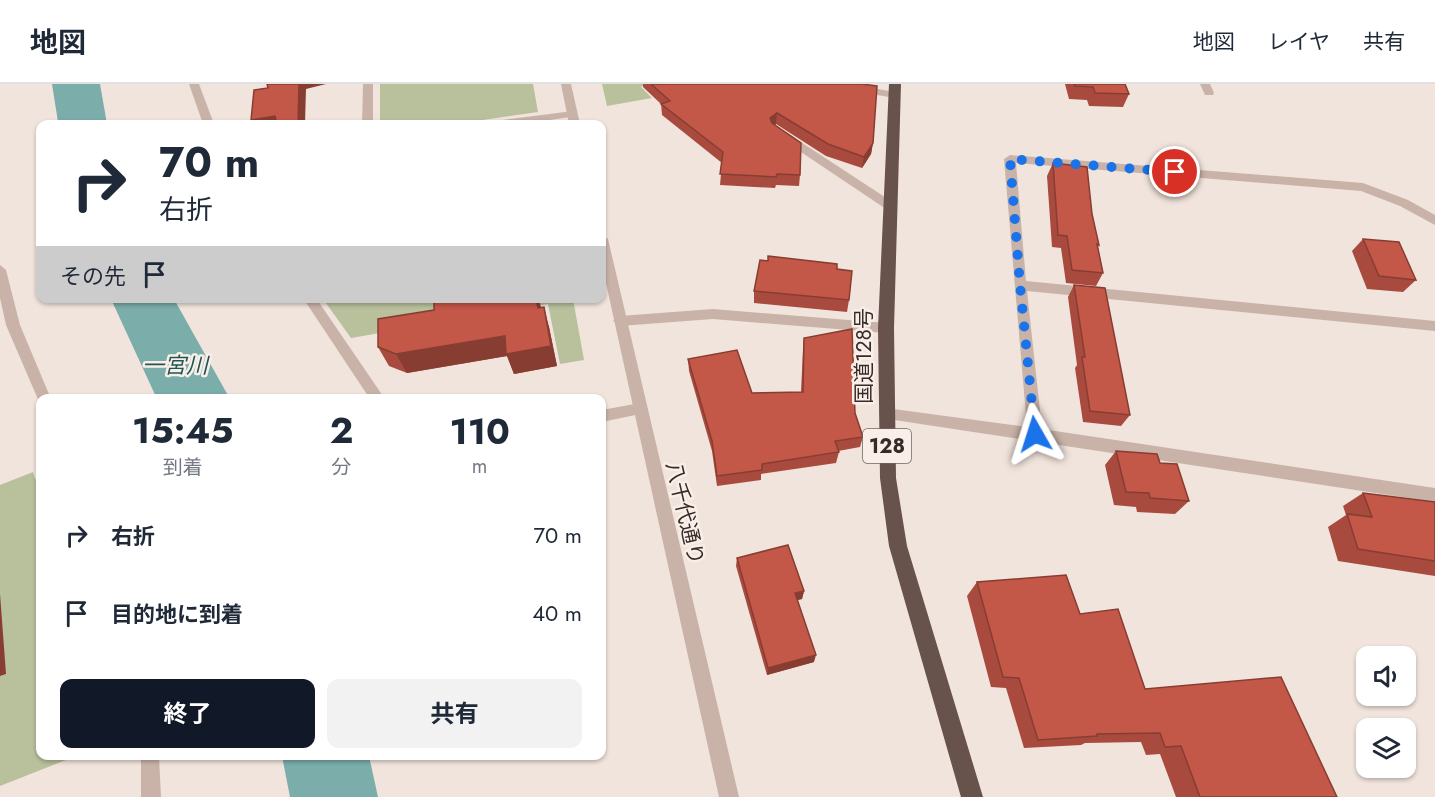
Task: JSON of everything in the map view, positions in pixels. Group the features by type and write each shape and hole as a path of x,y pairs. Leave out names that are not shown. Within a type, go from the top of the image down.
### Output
{"highway":[{"name":"国道128号","path":"895,89 886,328 888,478 898,546 972,797"}],"street":[{"path":"194,84 208,120"},
{"path":"368,84 368,120"},
{"path":"566,84 574,119"},
{"path":"829,84 895,89"},
{"path":"777,130 890,206"},
{"path":"1035,434 1010,159 1363,187 1404,203 1435,222"},
{"name":"八千代通り","path":"606,257 729,797"},
{"path":"0,270 14,325 42,394"},
{"path":"1020,285 1435,326"},
{"path":"312,303 375,394"},
{"path":"620,321 713,314 886,328"},
{"path":"606,415 640,409"},
{"path":"886,414 1035,434 1435,495"},
{"path":"150,760 151,797"}],"green space":[{"path":"380,84 533,84 538,112 483,120 380,120"},
{"path":"602,84 646,84 641,87 652,98 607,106"},
{"path":"326,303 574,303 584,360 560,364 548,304 351,338"},
{"path":"33,472 36,481 36,760 66,760 0,786 0,485"}],"water":[{"path":"52,84 100,84 106,120 58,120"},
{"name":"一宮川","path":"113,303 176,303 227,394 155,394"},
{"path":"283,760 370,760 378,797 290,797"}],"building":[{"path":"267,84 299,84 298,120 276,120 275,116 251,120 254,90 268,88"},
{"path":"651,84 862,84 877,86 873,143 864,157 828,144 777,113 770,118 772,123 801,143 800,175 777,174 776,177 720,174 723,152 661,104 670,101"},
{"path":"1074,84 1125,84 1129,94 1095,93 1093,87 1075,86"},
{"path":"1053,163 1087,167 1092,214 1103,273 1072,270 1067,236 1058,235"},
{"path":"1363,239 1399,242 1416,280 1379,276"},
{"path":"768,256 837,264 837,269 852,271 849,300 754,291 760,260 768,261"},
{"path":"1074,285 1105,288 1130,415 1090,411 1082,357 1085,357"},
{"path":"434,303 537,303 538,308 544,307 551,346 506,354 505,336 396,354 378,347 378,319 434,310"},
{"path":"852,329 855,413 863,437 835,441 839,452 762,464 762,470 717,476 712,441 688,359 737,350 752,393 803,392 804,338"},
{"path":"1116,451 1157,454 1160,463 1177,464 1189,501 1150,498 1149,493 1126,492"},
{"path":"1363,493 1435,502 1435,561 1358,549 1347,514 1372,517"},
{"path":"788,545 804,591 795,593 816,655 768,668 737,558"},
{"path":"1066,575 1080,614 1118,609 1145,689 1281,677 1337,797 1200,797 1181,746 1165,747 1160,733 1097,734 1097,736 1038,740 1019,678 1003,677 977,582"}],"route":[{"path":"1035,434 1010,159 1175,172"}]}
